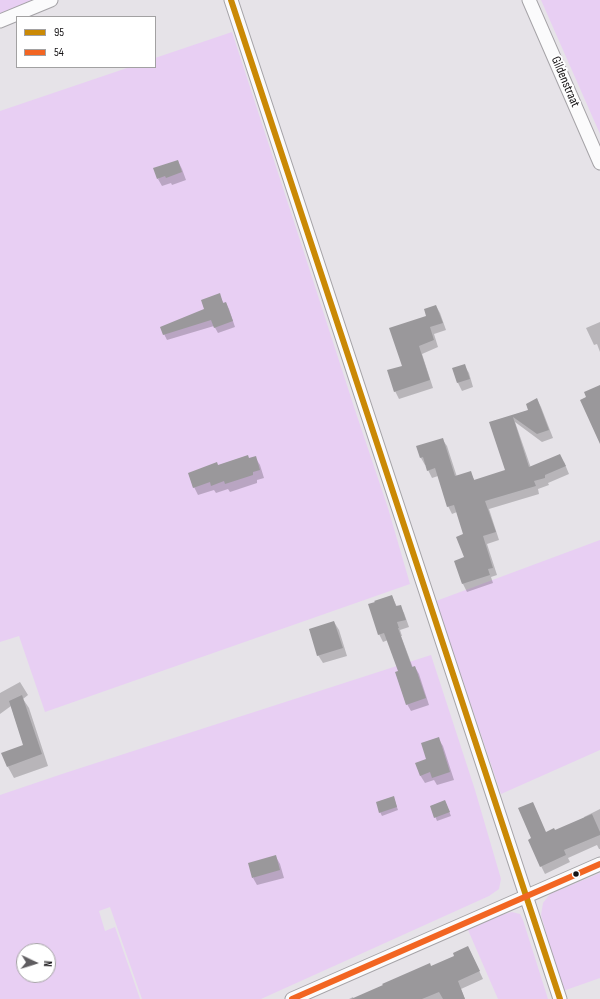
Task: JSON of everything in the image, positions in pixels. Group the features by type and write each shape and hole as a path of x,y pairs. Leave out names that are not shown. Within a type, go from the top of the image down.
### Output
{"street":[{"path":"0,21 51,0"},
{"path":"232,0 560,999"},
{"name":"Gildenstraat","path":"529,0 600,163"},
{"path":"292,999 600,864"}],"shaded area":[{"path":"0,0 33,0 0,14"},
{"path":"541,0 600,0 600,134"},
{"path":"232,32 388,508 410,584 45,712 19,636 0,642 0,111 127,68 156,68 156,58"},
{"path":"600,540 600,750 501,794 436,601"},
{"path":"431,655 475,790 501,879 499,889 489,896 261,999 142,999 110,907 99,911 105,931 115,927 140,999 0,999 0,795"},
{"path":"600,873 600,978 563,991 541,915 543,903 550,894"},
{"path":"512,912 520,914 523,920 548,999 498,999 468,930 501,915"}],"building":[{"path":"178,160 182,172 166,178 165,176 157,179 153,168"},
{"path":"220,293 223,303 226,302 233,321 214,328 211,320 163,335 160,327 204,309 201,300"},
{"path":"436,305 443,323 430,327 434,340 419,346 430,380 394,392 387,370 402,366 389,328 426,316 424,309"},
{"path":"465,364 470,379 457,383 452,368"},
{"path":"600,385 600,444 580,400 586,397 584,392"},
{"path":"537,398 549,430 537,434 513,417 529,467 560,454 566,466 545,475 545,478 534,481 536,486 485,501 496,532 483,536 493,568 488,569 490,575 462,584 454,561 464,557 456,537 463,534 454,505 447,507 435,468 427,471 423,457 420,458 416,446 443,438 455,476 471,471 474,480 505,470 489,422 528,410 526,404"},
{"path":"248,455 249,458 256,456 260,470 253,472 253,475 225,484 224,481 211,486 210,482 193,488 188,473 217,462 218,465"},
{"path":"392,595 396,606 401,605 406,620 397,622 398,628 412,667 415,666 426,698 406,705 395,672 398,671 384,633 378,635 368,604"},
{"path":"334,621 343,648 317,656 309,629"},
{"path":"22,695 42,754 7,767 1,753 23,745 9,701"},
{"path":"439,737 450,772 432,778 430,772 420,776 415,763 426,759 421,743"},
{"path":"394,796 397,807 379,813 376,802"},
{"path":"445,800 450,812 434,818 430,806"},
{"path":"533,802 546,832 554,828 555,830 592,814 600,835 564,850 566,855 540,867 528,840 531,838 518,808"},
{"path":"276,855 280,870 252,878 248,863"},
{"path":"468,946 480,971 458,981 465,999 443,999 439,992 422,999 351,999 430,963 431,966 454,956 453,953"}],"transit line":[{"name":"95","path":"231,0 560,999"},
{"name":"54","path":"292,999 600,864"}]}
